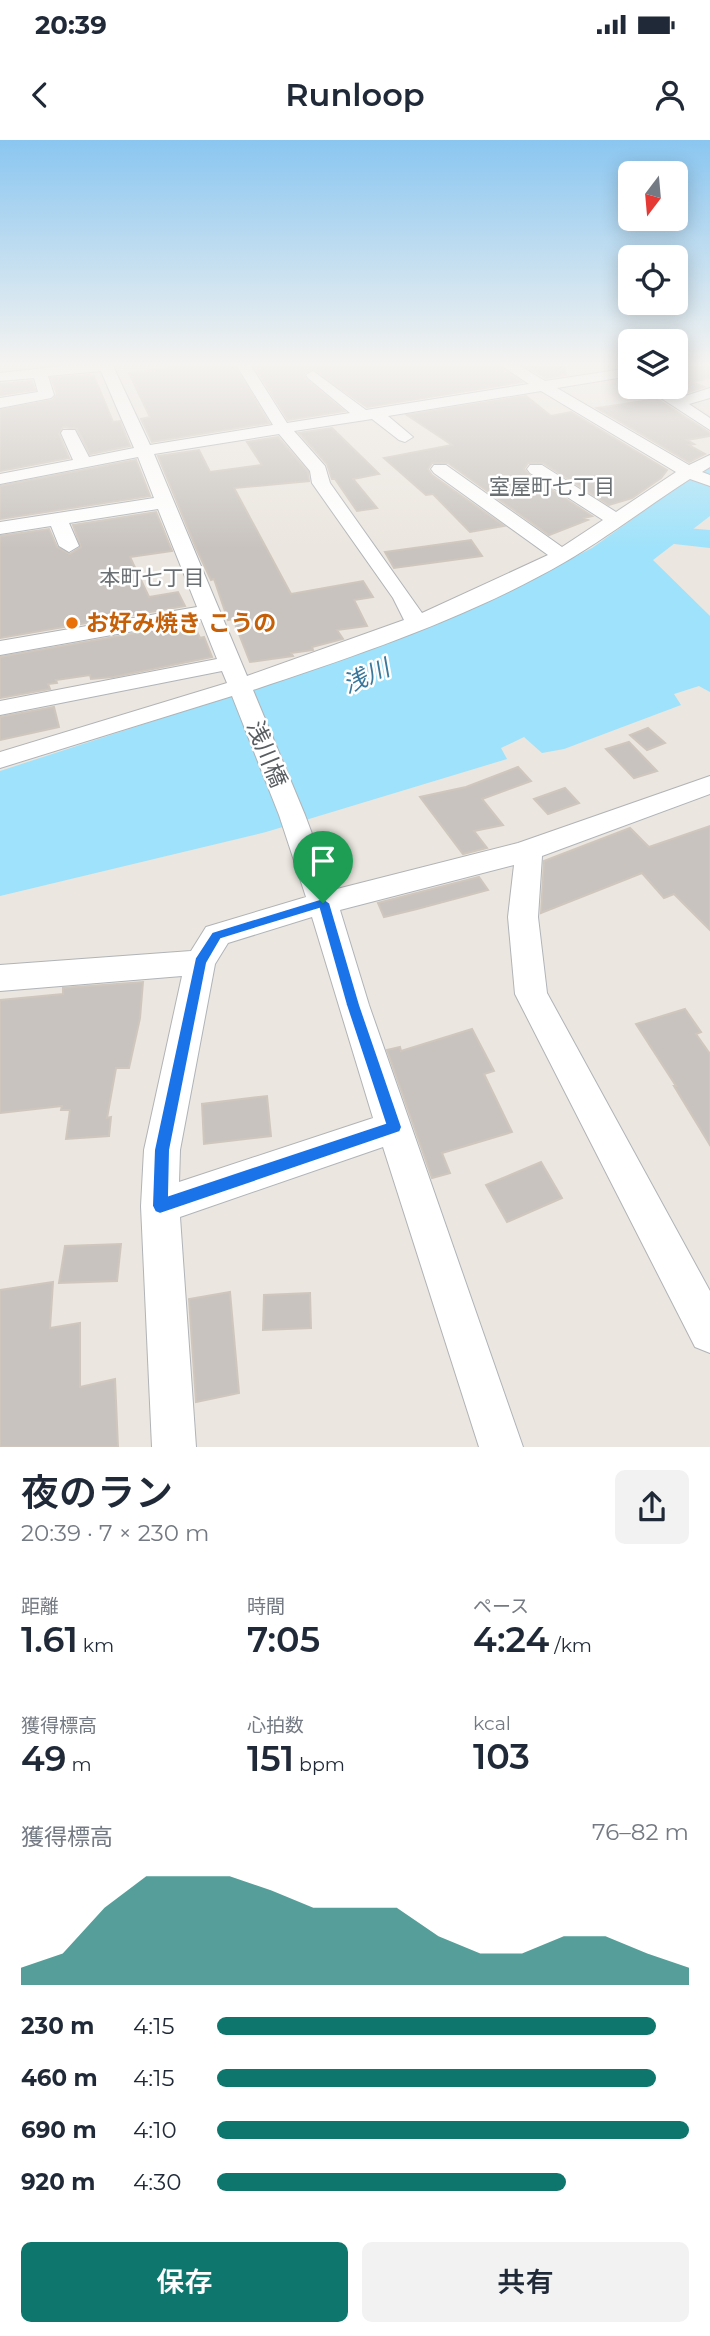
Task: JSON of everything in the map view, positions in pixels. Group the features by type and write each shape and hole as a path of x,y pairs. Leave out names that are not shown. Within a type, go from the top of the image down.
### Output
{"street":[{"name":"浅川橋","path":"133,427 292,815 501,1447"},
{"path":"0,479 144,451 295,427"},
{"path":"389,427 405,437"},
{"path":"613,427 698,476"},
{"path":"283,429 319,470 321,483 403,598 416,622"},
{"path":"69,433 83,463"},
{"path":"0,760 241,689 416,622 535,570 616,520 698,476 710,460"},
{"path":"440,469 561,555"},
{"path":"536,469 616,520"},
{"path":"0,528 165,502"},
{"path":"58,519 69,547"},
{"path":"0,648 209,611"},
{"path":"0,708 230,663"},
{"path":"174,1447 160,1206 162,1150 200,962 216,935 323,903 529,850 710,786"},
{"path":"529,850 523,917 531,994 708,1322"},
{"path":"0,978 200,962"},
{"path":"160,1206 394,1127"}],"water":[{"name":"浅川","path":"710,464 710,516 653,560 710,616 710,692 699,686 674,694 681,705 564,749 542,753 524,737 501,748 507,759 266,832 0,896 0,771 215,701 502,594 592,548"}],"building":[{"path":"0,427 122,427 130,446 90,454 77,429 63,427 59,434 69,458 0,471"},
{"path":"145,427 244,427 152,442"},
{"path":"425,427 596,427 667,470 661,478 632,498 609,505 543,463 528,463 524,469 529,475 592,516 549,535 448,463 432,463 428,469 432,475 504,526 470,532 433,494 426,495 384,458 452,445"},
{"path":"629,427 701,427 710,433 710,436 687,440 694,444 689,445 705,454 689,462"},
{"path":"332,428 379,474 353,479 377,508 357,511 335,479 332,479 327,464 299,433"},
{"path":"278,437 308,472 309,481 234,488 291,594 363,581 373,597 354,600 367,626 337,630 343,639 312,647 313,650 291,653 293,656 250,662 233,619 228,620 214,579 211,580 196,548 158,456 199,450 210,472 262,465 247,442"},
{"path":"136,460 150,496 0,519 0,486"},
{"path":"156,512 172,551 130,557 149,597 178,592 185,606 0,638 0,536 49,529 57,547 70,554 81,547 73,525"},
{"path":"471,540 482,556 394,568 385,552"},
{"path":"193,623 200,638 204,637 212,657 113,677 91,679 90,675 56,680 57,683 48,684 50,689 0,698 0,657"},
{"path":"54,707 59,727 0,740 0,717"},
{"path":"648,728 665,743 647,750 630,735"},
{"path":"629,742 657,771 634,778 606,749"},
{"path":"518,767 531,781 482,799 503,825 474,831 487,848 463,854 420,797 466,787"},
{"path":"565,788 579,803 548,814 534,799"},
{"path":"710,826 710,930 674,894 664,898 642,873 541,913 544,861 630,828 649,847"},
{"path":"479,877 488,890 384,917 378,903"},
{"path":"143,982 140,1018 129,1068 116,1068 107,1118 111,1117 109,1136 66,1139 70,1110 61,1110 62,1106 0,1113 0,1000 63,994 63,988"},
{"path":"685,1009 701,1032 696,1034 710,1054 710,1145 636,1024"},
{"path":"472,1029 494,1071 484,1074 512,1132 442,1153 450,1173 432,1178 387,1050 400,1047 401,1051"},
{"path":"267,1096 271,1136 204,1144 202,1104"},
{"path":"541,1162 562,1198 507,1222 486,1185"},
{"path":"121,1244 117,1281 59,1283 65,1246"},
{"path":"53,1282 50,1328 80,1323 80,1387 115,1379 118,1447 0,1447 0,1290"},
{"path":"230,1292 239,1393 196,1402 189,1299"},
{"path":"310,1293 311,1328 263,1330 264,1295"}],"waterway":[{"path":"639,533 710,539"}],"place":[{"name":"お好み焼き こうの","path":"72,623"}],"district":[{"name":"室屋町七丁目","path":"552,486"},
{"name":"本町七丁目","path":"152,577"}],"route":[{"path":"323,903 353,1005 394,1127 160,1206 162,1150 200,962 216,935 323,903"}]}
